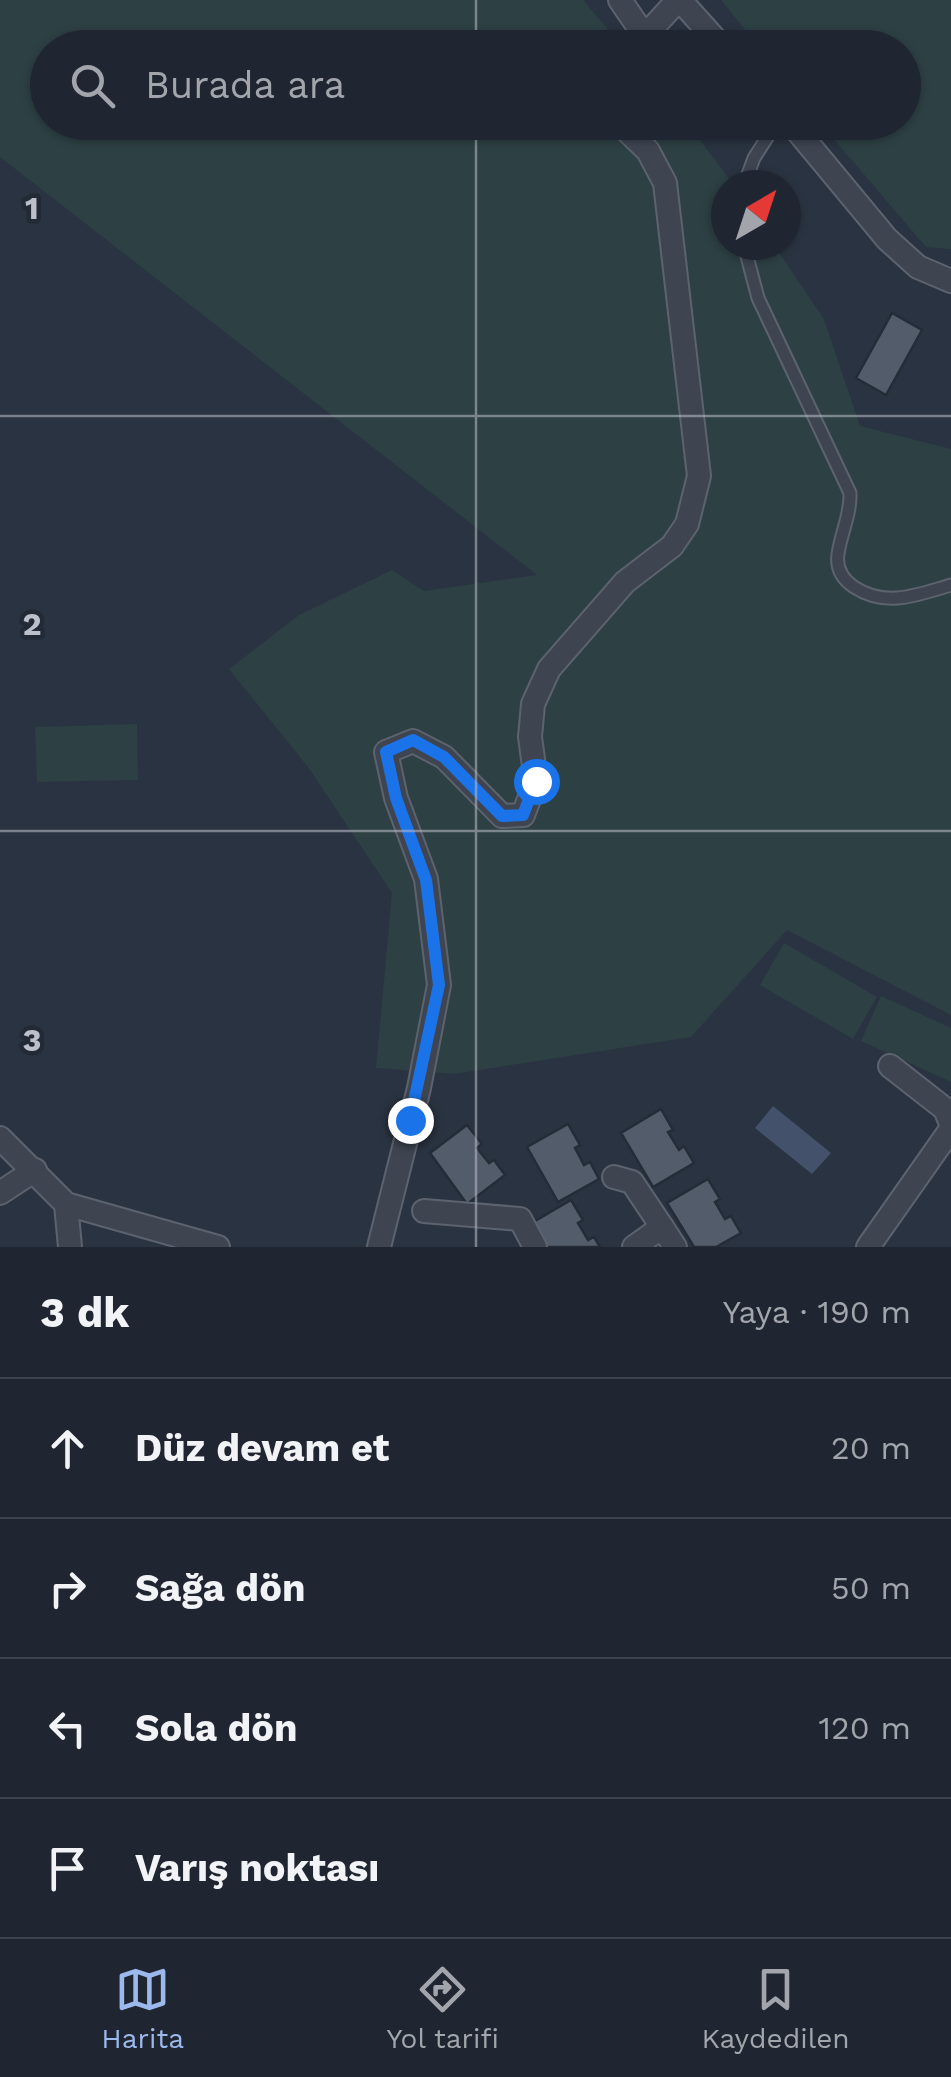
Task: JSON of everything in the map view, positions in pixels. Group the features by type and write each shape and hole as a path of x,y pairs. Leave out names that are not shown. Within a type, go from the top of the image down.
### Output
{"street":[{"path":"620,0 634,30"},
{"path":"650,30 679,0 706,30"},
{"path":"379,1247 439,985 426,880 396,798 386,752 413,740 444,757 502,816 523,815 536,781 530,737 532,704 549,669 625,582 672,546 687,524 695,500 698,476 665,183 648,152 636,140"},
{"path":"805,140 887,238 918,266 951,280"},
{"path":"868,1247 951,1127 945,1109 890,1066"},
{"path":"0,1138 66,1204 218,1247"},
{"path":"0,1194 35,1170"},
{"path":"614,1177 632,1182 676,1247"},
{"path":"66,1204 70,1247"},
{"path":"424,1211 520,1219 534,1247"},
{"path":"634,1247 662,1227"}],"lane":[{"path":"750,170 766,140"},
{"path":"748,260 758,298 850,492 838,552 844,580 881,599 903,598 951,586"}],"shaded area":[{"path":"0,0 583,0 609,30 30,30 30,140 700,140 723,170 711,170 711,260 784,260 824,319 860,426 951,449 951,1015 787,930 691,1037 454,1074 376,1068 392,893 308,767 229,669 299,615 392,570 424,591 537,575 0,157"},
{"path":"721,0 951,0 951,249 926,247 835,140 921,140 921,30 745,30"},
{"path":"137,724 138,780 37,782 35,727"},
{"path":"784,943 877,997 853,1039 760,985"},
{"path":"881,996 951,1028 951,1082 861,1041"}],"water":[{"path":"773,1106 831,1153 812,1174 755,1128"}],"building":[{"path":"892,313 922,330 886,395 856,378"},
{"path":"661,1109 679,1150 684,1146 694,1163 653,1187 621,1133"},
{"path":"568,1124 580,1145 575,1148 584,1165 590,1162 599,1179 558,1202 527,1147"},
{"path":"467,1125 482,1144 477,1148 489,1163 494,1160 505,1175 467,1204 430,1153"},
{"path":"708,1179 720,1199 715,1202 725,1219 731,1216 741,1233 716,1247 694,1247 667,1203"},
{"path":"571,1200 583,1220 578,1223 588,1240 594,1237 600,1247 544,1247 530,1224"}],"route":[{"path":"410,1120 439,985 426,880 396,798 386,752 413,740 444,757 502,816 523,815 536,781"}]}
